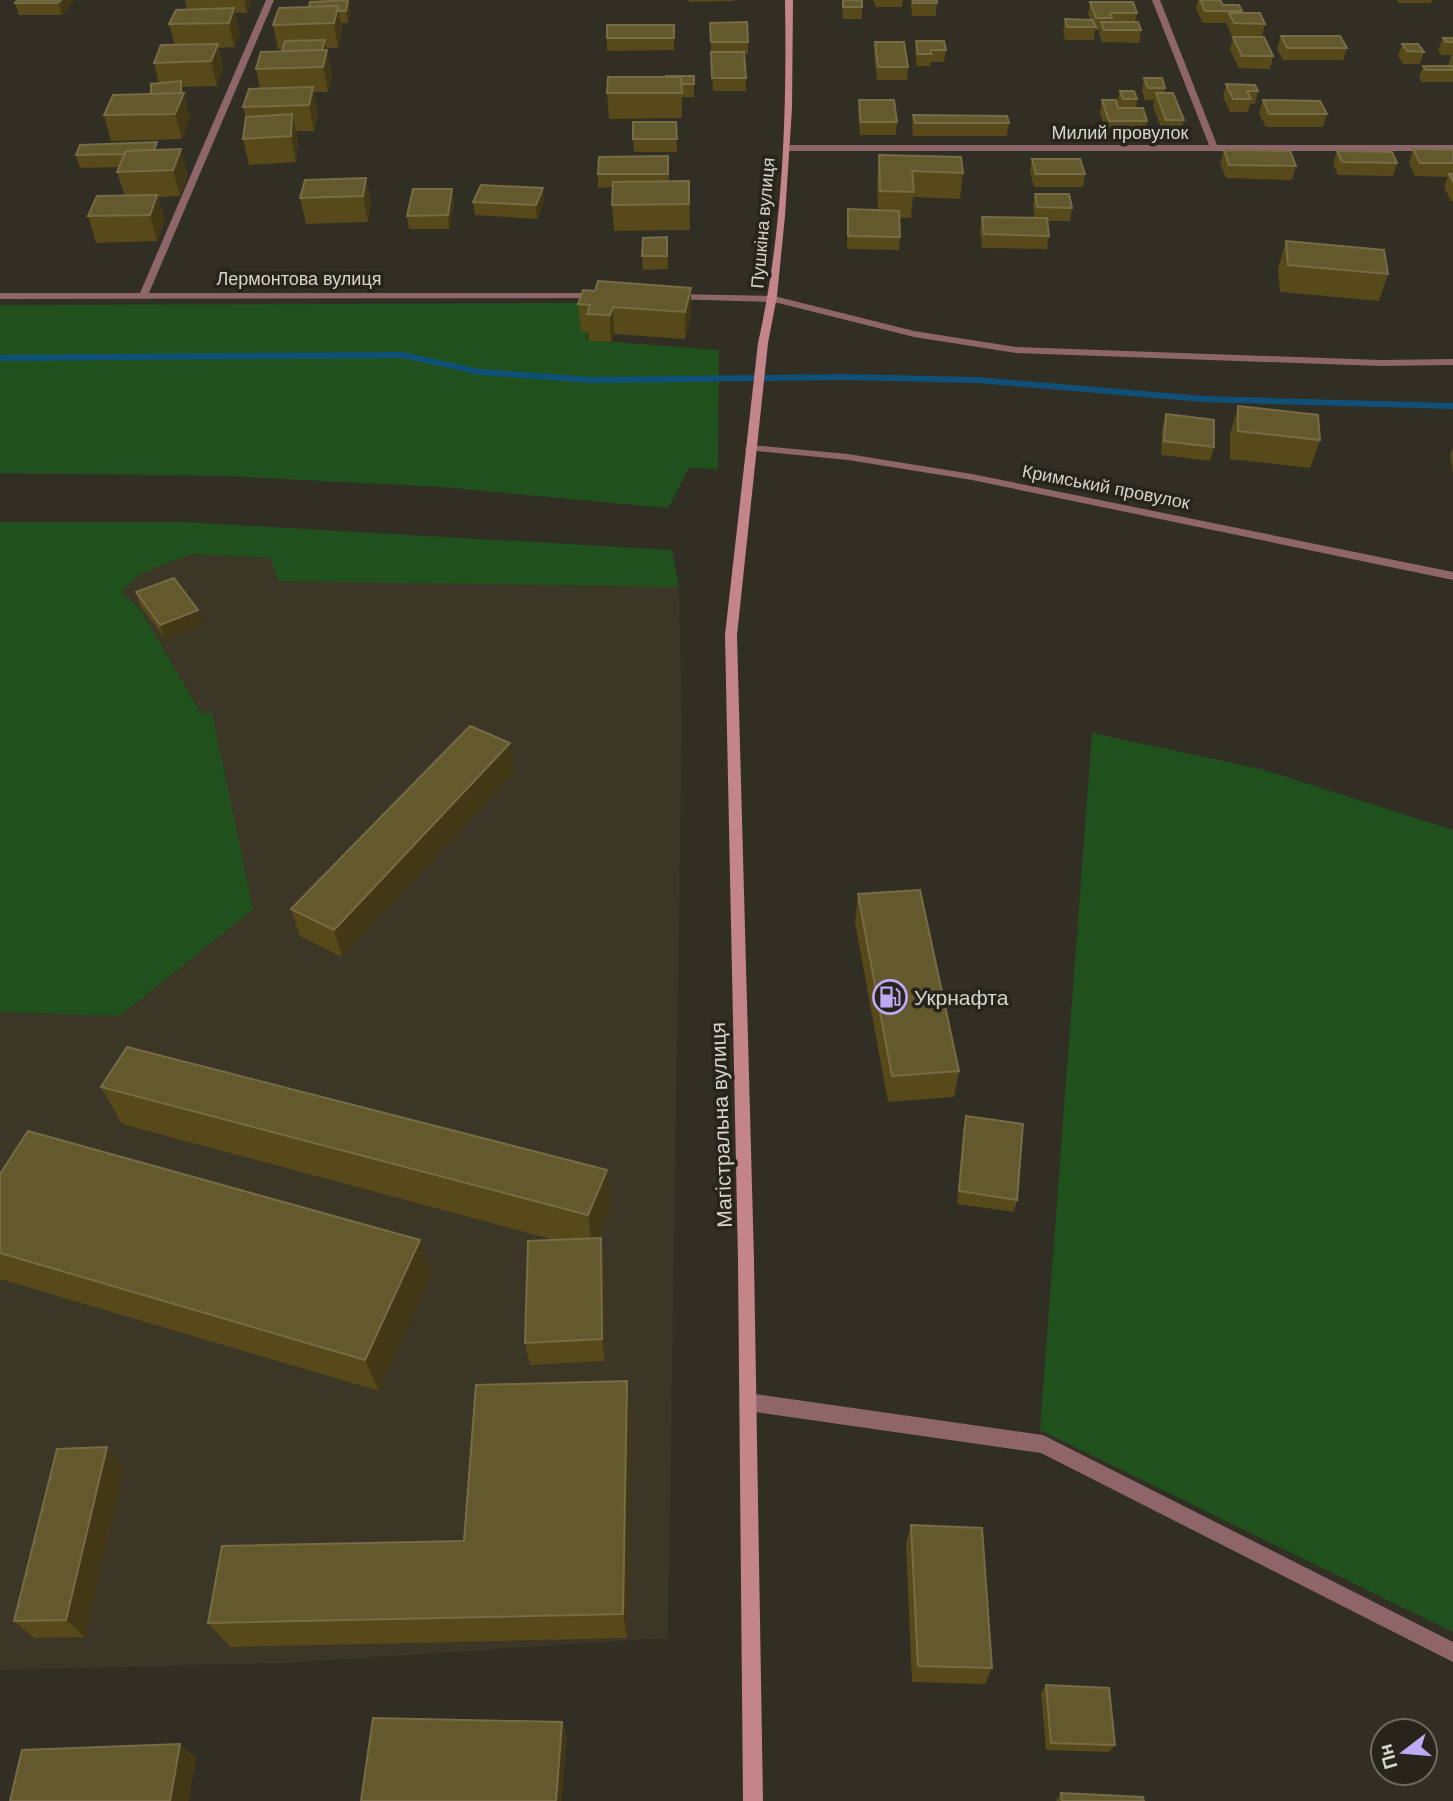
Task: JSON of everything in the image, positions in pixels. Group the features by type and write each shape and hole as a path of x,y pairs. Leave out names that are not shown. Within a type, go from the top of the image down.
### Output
{"main road":[{"name":"Пушкіна вулиця","path":"750,448 763,343 774,299 788,148 791,69 789,0"},
{"name":"Магістральна вулиця","path":"750,448 731,635 748,1402 753,1801"}],"street":[{"path":"144,294 270,0"},
{"path":"1156,0 1214,148"},
{"name":"Милий провулок","path":"788,148 1453,148"},
{"name":"Лермонтова вулиця","path":"0,296 618,296"},
{"path":"660,297 774,299 915,334 1016,351 1380,363 1453,362"},
{"name":"Кримський провулок","path":"750,448 848,457 948,473 1453,576"},
{"path":"748,1402 1044,1444 1453,1652"}],"shaded area":[{"path":"192,554 270,558 509,583 679,587 682,723 668,1638 287,1663 0,1670 0,1012 120,1016 201,713 140,609 121,592 139,574"}],"green space":[{"path":"586,303 587,340 719,350 718,469 689,468 668,508 442,487 226,476 0,473 0,305"},
{"path":"0,522 184,522 672,550 679,587 278,581 270,558 192,554 140,574 121,592 140,609 201,713 212,713 253,909 120,1016 0,1012"},
{"path":"1092,733 1261,769 1453,830 1453,1632 1040,1430"}],"building":[{"path":"17,0 61,0 58,3 15,3"},
{"path":"348,0 346,11 339,11 338,6 309,7 310,2"},
{"path":"843,0 862,0 862,7 843,7"},
{"path":"913,0 937,0 937,3 913,3"},
{"path":"1200,0 1220,0 1223,5 1239,5 1242,11 1205,11"},
{"path":"1090,2 1133,2 1137,13 1110,13 1112,18 1096,18"},
{"path":"338,6 334,23 273,25 279,8"},
{"path":"234,8 229,23 169,24 176,10"},
{"path":"1229,13 1260,13 1265,24 1234,23"},
{"path":"1065,19 1093,20 1096,27 1067,27"},
{"path":"747,22 748,42 711,42 710,23"},
{"path":"1101,22 1138,22 1141,30 1104,30"},
{"path":"607,25 674,25 674,38 607,38"},
{"path":"1281,36 1340,36 1347,48 1287,48"},
{"path":"1233,37 1264,37 1273,56 1242,56"},
{"path":"1443,38 1453,38 1453,42 1446,42"},
{"path":"325,40 322,50 282,51 285,41"},
{"path":"916,41 944,41 946,50 931,50 931,54 918,54"},
{"path":"875,42 904,42 908,67 878,67"},
{"path":"218,44 211,61 154,63 161,45"},
{"path":"1402,44 1418,44 1424,52 1407,51"},
{"path":"327,50 323,67 256,69 261,52"},
{"path":"711,52 744,52 746,78 712,78"},
{"path":"1423,66 1453,66 1453,70 1426,70"},
{"path":"665,76 694,76 694,84 681,84 681,77"},
{"path":"608,77 681,77 682,93 607,93"},
{"path":"1144,78 1162,78 1165,88 1148,88"},
{"path":"181,81 181,93 151,94 151,84"},
{"path":"1226,84 1255,85 1258,91 1247,91 1251,99 1233,99"},
{"path":"313,87 309,105 243,107 249,89"},
{"path":"1120,91 1134,91 1137,99 1123,99"},
{"path":"184,93 175,114 104,115 113,95"},
{"path":"1156,93 1173,93 1184,120 1166,120"},
{"path":"859,100 894,100 897,122 861,122"},
{"path":"1102,100 1116,100 1118,108 1143,108 1147,121 1109,121"},
{"path":"1263,100 1320,101 1327,114 1269,114"},
{"path":"292,114 291,136 243,139 246,117"},
{"path":"913,115 1007,116 1009,123 915,123"},
{"path":"633,122 676,122 677,139 633,139"},
{"path":"157,142 154,150 126,151 125,154 76,155 80,145"},
{"path":"181,149 173,170 117,172 126,151"},
{"path":"1413,149 1453,150 1453,163 1420,163"},
{"path":"1224,150 1290,151 1296,166 1229,165"},
{"path":"1337,151 1392,152 1397,163 1342,162"},
{"path":"879,155 961,157 963,173 912,171 914,192 880,191"},
{"path":"668,156 668,174 598,174 599,157"},
{"path":"1032,159 1080,159 1085,174 1036,174"},
{"path":"366,178 363,196 300,198 305,180"},
{"path":"689,181 689,204 612,205 613,182"},
{"path":"481,185 543,188 536,205 473,202"},
{"path":"413,189 452,189 448,215 407,216"},
{"path":"1035,194 1069,194 1072,208 1037,207"},
{"path":"157,195 150,215 88,216 97,196"},
{"path":"848,209 899,211 900,237 848,236"},
{"path":"982,217 1047,218 1049,236 984,234"},
{"path":"667,237 667,256 642,256 643,238"},
{"path":"1286,241 1384,250 1388,274 1288,265"},
{"path":"598,281 691,288 685,312 613,307 610,315 587,314 590,305 578,304 583,290 595,291"},
{"path":"1238,406 1318,415 1320,440 1238,431"},
{"path":"1166,414 1214,420 1214,447 1164,441"},
{"path":"174,578 198,610 160,625 136,592"},
{"path":"470,726 510,743 334,930 291,909"},
{"path":"920,890 959,1071 892,1076 858,894"},
{"path":"127,1047 607,1170 588,1215 101,1087"},
{"path":"966,1116 1023,1124 1017,1200 959,1191"},
{"path":"28,1131 420,1240 365,1360 0,1253 0,1174"},
{"path":"601,1238 602,1339 525,1343 528,1241"},
{"path":"627,1381 623,1614 208,1623 222,1546 464,1541 476,1385"},
{"path":"107,1447 66,1620 14,1621 57,1449"},
{"path":"911,1525 982,1528 992,1668 918,1666"},
{"path":"1046,1685 1109,1688 1115,1745 1051,1743"},
{"path":"373,1718 562,1722 556,1801 361,1801"},
{"path":"180,1744 170,1801 10,1801 22,1750"},
{"path":"1061,1793 1143,1797 1144,1801 1062,1801"}],"waterway":[{"path":"0,358 403,355 480,372 592,380 845,377 976,380 1203,399 1453,406"}],"place":[{"name":"Укрнафта","path":"890,997"}]}
